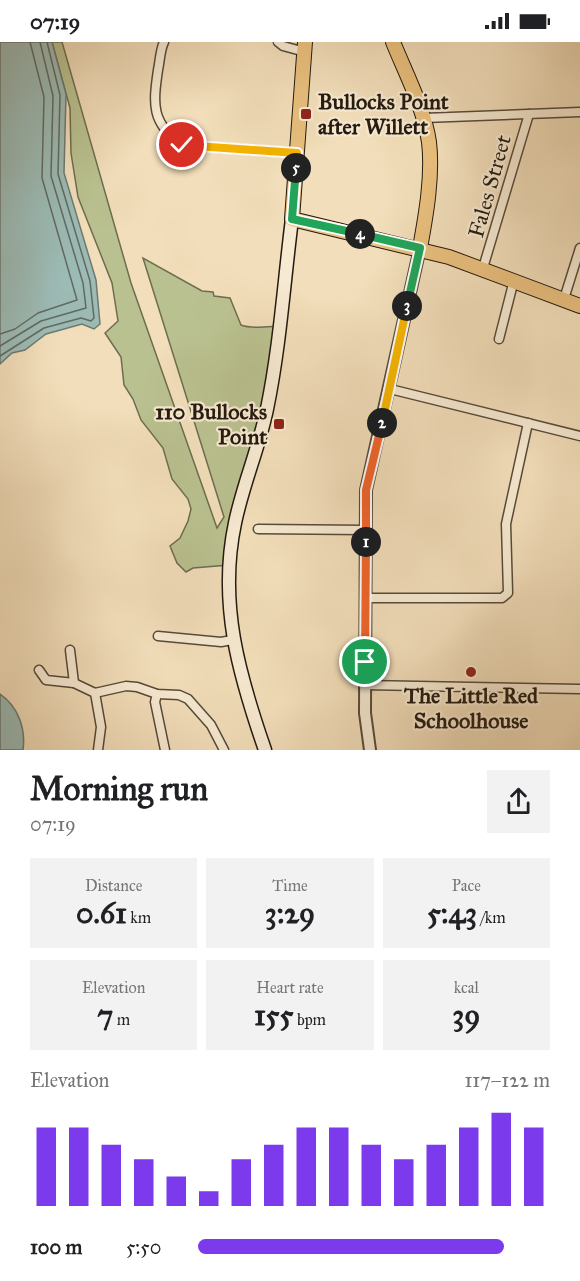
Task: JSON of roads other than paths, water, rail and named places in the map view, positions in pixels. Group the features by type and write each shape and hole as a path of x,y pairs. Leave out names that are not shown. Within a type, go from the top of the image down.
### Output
{"main road":[{"path":"393,42 424,118 430,149 426,210 420,248"},
{"path":"265,750 232,640 228,604 230,553 239,506 267,408 279,334 292,219 305,47"},
{"path":"292,219 420,248 483,268 580,306"}],"street":[{"path":"164,42 157,81 155,111 168,135 182,145 297,153"},
{"path":"278,42 283,46 305,47"},
{"path":"424,118 580,111"},
{"name":"Fales Street","path":"483,268 529,114"},
{"path":"370,750 365,712 366,490 420,248"},
{"path":"564,299 580,249"},
{"path":"499,339 514,280"},
{"path":"390,389 580,436"},
{"path":"366,598 502,598 508,593 506,524 528,423"},
{"path":"258,529 366,530"},
{"path":"158,636 221,642 232,640"},
{"path":"70,650 74,683"},
{"path":"39,670 46,680 74,683 95,693 126,686 157,694 179,695 196,705 224,750"},
{"path":"365,685 580,689"},
{"path":"95,693 101,727 98,750"},
{"path":"157,694 155,702 165,750"}],"water":[{"path":"0,42 52,42 66,94 64,173 96,280 100,324 94,329 82,324 46,334 25,350 12,353 0,364"},
{"path":"0,694 16,711 22,726 23,750 0,750"}],"place":[{"name":"Bullocks Point after Willett","path":"306,114"},
{"name":"110 Bullocks Point","path":"279,424"},
{"name":"The Little Red Schoolhouse","path":"471,672"}]}
